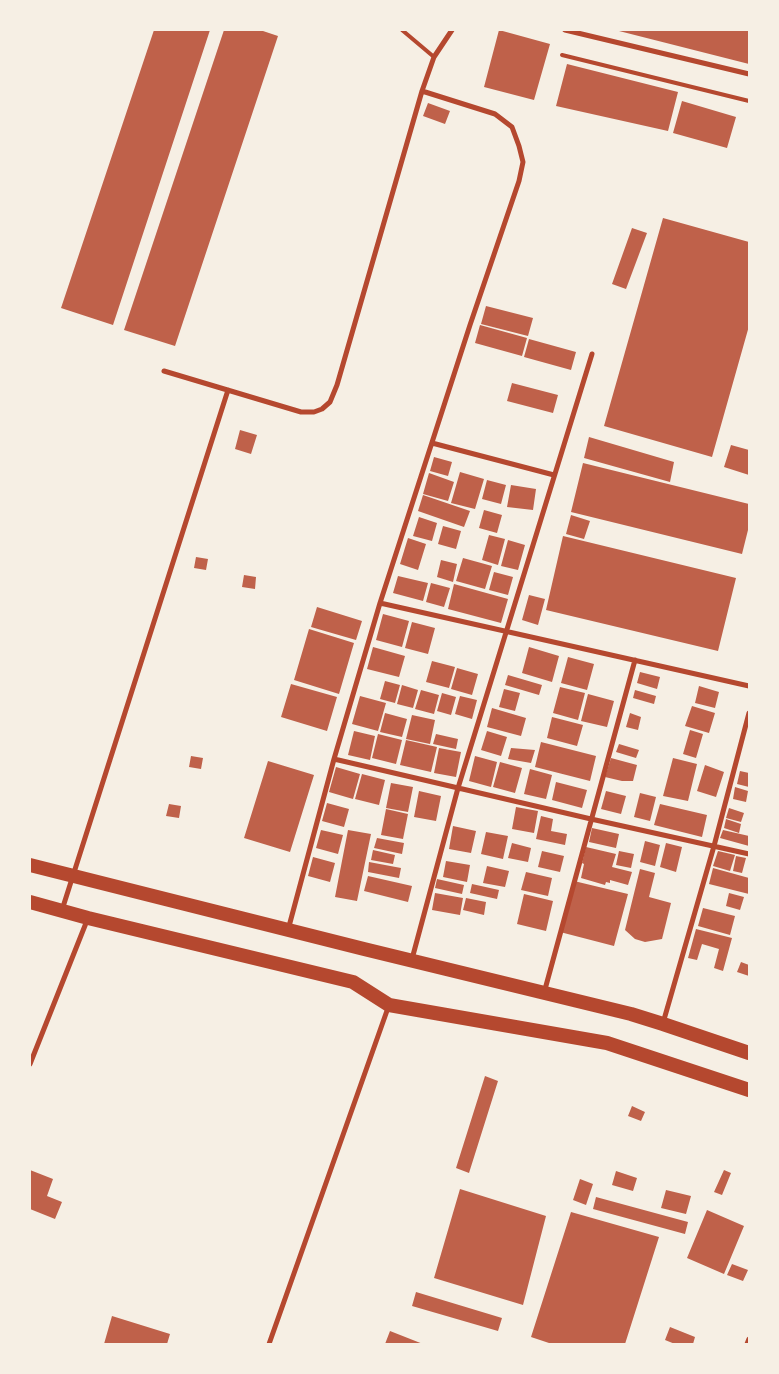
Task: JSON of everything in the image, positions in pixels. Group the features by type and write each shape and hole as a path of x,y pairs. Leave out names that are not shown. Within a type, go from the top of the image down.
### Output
{"highway":[{"path":"30,865 631,1014 749,1053"},
{"path":"30,902 88,918 352,982 389,1006 607,1043 749,1090"}],"street":[{"path":"164,371 302,412 322,410 330,402 337,385 422,91 434,57 452,30"},
{"path":"565,30 586,32 749,74"},
{"path":"288,930 334,759 380,603 523,162 512,127 494,114 422,91"},
{"path":"412,960 458,788 592,354"},
{"path":"62,910 228,390"},
{"path":"432,443 554,475"},
{"path":"380,603 749,686"},
{"path":"544,993 635,660"},
{"path":"663,1024 714,846 749,713"},
{"path":"334,759 749,854"},
{"path":"30,1064 88,918"},
{"path":"268,1344 389,1006"},
{"path":"747,1344 749,1339"}],"lane":[{"path":"402,30 434,57"},
{"path":"562,55 749,100"}],"building":[{"path":"154,30 210,30 113,325 61,308"},
{"path":"224,30 260,30 278,36 175,346 124,330"},
{"path":"499,30 550,44 534,100 484,87"},
{"path":"749,30 749,64 619,31"},
{"path":"567,64 678,92 668,131 556,106"},
{"path":"682,101 736,117 727,148 673,133"},
{"path":"428,103 450,111 445,124 423,116"},
{"path":"663,218 749,242 749,326 712,457 604,426"},
{"path":"632,228 647,233 626,289 612,284"},
{"path":"486,306 533,318 528,336 481,324"},
{"path":"480,325 527,338 522,356 475,343"},
{"path":"529,339 576,352 571,370 524,357"},
{"path":"512,383 558,395 553,413 507,401"},
{"path":"240,430 257,435 251,454 235,449"},
{"path":"589,437 674,462 670,482 584,458"},
{"path":"731,445 749,450 749,475 724,467"},
{"path":"434,457 452,462 448,476 430,471"},
{"path":"583,463 749,504 749,526 742,554 571,512"},
{"path":"460,472 484,479 475,509 451,503"},
{"path":"429,473 454,482 448,501 423,494"},
{"path":"487,480 506,485 501,504 482,499"},
{"path":"511,485 536,489 533,510 507,507"},
{"path":"423,495 470,511 464,527 418,511"},
{"path":"484,510 502,515 497,533 479,528"},
{"path":"571,515 590,521 584,539 566,534"},
{"path":"419,517 437,523 432,541 413,536"},
{"path":"443,526 461,531 456,549 438,544"},
{"path":"489,535 505,539 498,565 482,560"},
{"path":"563,536 736,578 718,651 546,610"},
{"path":"408,538 426,544 418,570 400,564"},
{"path":"508,540 525,545 518,570 501,566"},
{"path":"196,557 208,559 206,570 194,568"},
{"path":"463,558 492,566 485,589 456,581"},
{"path":"441,560 457,564 453,582 437,577"},
{"path":"494,572 513,577 508,595 489,590"},
{"path":"244,575 256,577 255,589 242,587"},
{"path":"398,576 428,583 423,601 393,593"},
{"path":"431,583 450,588 444,607 426,602"},
{"path":"454,584 508,599 501,623 448,609"},
{"path":"529,595 545,599 538,625 522,620"},
{"path":"317,607 362,621 356,640 311,627"},
{"path":"383,614 409,621 402,647 376,640"},
{"path":"412,622 435,628 428,654 405,648"},
{"path":"309,629 354,643 339,694 294,680"},
{"path":"373,647 405,656 399,677 367,669"},
{"path":"529,647 559,656 552,682 522,673"},
{"path":"568,657 594,664 587,690 561,683"},
{"path":"432,661 455,667 449,688 426,682"},
{"path":"457,668 478,674 472,695 451,689"},
{"path":"640,672 660,677 657,689 637,683"},
{"path":"508,675 542,685 539,695 505,685"},
{"path":"385,681 400,685 395,703 380,699"},
{"path":"291,684 337,697 327,731 281,717"},
{"path":"402,685 418,690 413,708 397,704"},
{"path":"699,686 719,692 715,708 695,703"},
{"path":"560,687 585,693 578,720 553,713"},
{"path":"504,689 520,693 515,711 499,707"},
{"path":"421,690 439,695 434,714 415,709"},
{"path":"635,690 656,696 654,704 633,698"},
{"path":"442,693 456,697 451,715 437,711"},
{"path":"588,694 614,701 607,727 581,721"},
{"path":"360,696 386,703 378,731 352,724"},
{"path":"460,696 477,700 472,719 455,714"},
{"path":"692,706 715,713 709,733 685,726"},
{"path":"492,708 526,718 521,736 487,727"},
{"path":"385,713 407,719 402,737 380,732"},
{"path":"630,713 641,717 638,730 626,727"},
{"path":"412,715 435,720 430,744 406,739"},
{"path":"552,717 583,725 577,746 547,738"},
{"path":"690,730 703,734 696,758 683,754"},
{"path":"354,731 375,736 370,760 348,755"},
{"path":"487,731 507,737 501,756 481,750"},
{"path":"378,734 402,740 396,764 372,758"},
{"path":"436,734 458,739 456,749 433,744"},
{"path":"406,740 437,747 431,772 400,765"},
{"path":"541,742 596,756 590,781 535,767"},
{"path":"619,744 639,750 636,758 616,752"},
{"path":"439,748 461,752 456,777 434,773"},
{"path":"511,748 535,750 531,763 508,759"},
{"path":"191,756 203,758 201,769 189,767"},
{"path":"475,756 497,762 491,787 469,781"},
{"path":"611,758 637,765 633,781 622,781 605,777"},
{"path":"673,758 697,764 688,801 663,796"},
{"path":"268,761 314,775 290,852 244,838"},
{"path":"500,762 522,768 515,793 493,787"},
{"path":"705,765 724,772 716,797 697,791"},
{"path":"336,767 360,774 353,799 329,792"},
{"path":"530,769 552,775 546,799 524,794"},
{"path":"740,771 749,773 749,787 737,784"},
{"path":"362,774 385,780 379,805 355,799"},
{"path":"556,782 587,790 582,808 552,800"},
{"path":"391,783 413,787 408,812 386,808"},
{"path":"735,787 748,791 746,802 733,799"},
{"path":"419,791 441,796 436,821 414,817"},
{"path":"606,791 626,796 621,814 601,809"},
{"path":"640,793 656,797 650,821 634,817"},
{"path":"327,803 349,809 344,827 322,821"},
{"path":"169,804 181,806 179,818 166,816"},
{"path":"660,804 707,815 702,837 654,825"},
{"path":"516,807 538,811 534,833 512,829"},
{"path":"729,808 744,813 741,822 726,818"},
{"path":"386,809 408,814 403,839 381,835"},
{"path":"541,816 553,819 551,831 567,834 565,845 536,839"},
{"path":"726,819 741,824 739,833 724,828"},
{"path":"453,826 476,831 471,853 449,849"},
{"path":"592,828 619,834 616,848 589,842"},
{"path":"321,830 343,835 338,854 316,848"},
{"path":"348,830 371,834 357,901 335,897"},
{"path":"723,830 749,836 749,846 720,838"},
{"path":"486,832 508,836 503,859 481,854"},
{"path":"377,838 404,843 402,854 374,848"},
{"path":"645,841 660,845 655,866 640,862"},
{"path":"512,843 531,848 528,862 508,858"},
{"path":"666,843 682,847 676,872 660,867"},
{"path":"586,847 616,854 612,867 632,872 628,885 610,880 610,883 606,882 605,885 581,878"},
{"path":"373,850 395,855 393,864 371,860"},
{"path":"542,851 564,856 560,872 538,867"},
{"path":"619,851 634,854 631,868 616,865"},
{"path":"718,851 735,855 730,871 713,866"},
{"path":"736,856 746,858 742,873 733,871"},
{"path":"313,857 335,863 330,882 308,876"},
{"path":"446,861 470,865 467,882 443,877"},
{"path":"369,862 401,868 399,878 368,872"},
{"path":"487,866 509,871 505,887 483,883"},
{"path":"713,868 749,878 749,894 709,884"},
{"path":"640,869 655,873 649,897 671,903 662,939 645,942 635,939 625,930"},
{"path":"526,872 552,878 548,896 521,890"},
{"path":"368,876 412,886 408,902 364,891"},
{"path":"437,879 464,885 462,894 435,888"},
{"path":"574,881 628,894 614,946 560,932"},
{"path":"472,884 499,890 497,899 470,893"},
{"path":"435,893 463,898 460,915 432,910"},
{"path":"729,893 744,897 740,910 726,906"},
{"path":"524,894 553,901 546,931 517,924"},
{"path":"466,898 486,902 484,915 463,910"},
{"path":"703,908 735,916 730,935 698,926"},
{"path":"696,929 732,938 723,971 714,968 719,949 702,944 697,960 688,958"},
{"path":"741,962 749,965 749,976 737,972"},
{"path":"485,1076 498,1081 469,1173 456,1168"},
{"path":"632,1106 645,1112 641,1121 628,1116"},
{"path":"30,1170 53,1179 47,1196 62,1202 55,1219 30,1209"},
{"path":"724,1170 731,1173 722,1195 714,1192"},
{"path":"616,1171 637,1178 633,1191 612,1185"},
{"path":"580,1179 593,1184 586,1205 573,1200"},
{"path":"460,1189 546,1216 523,1305 434,1278"},
{"path":"666,1190 691,1196 686,1214 661,1208"},
{"path":"596,1197 688,1222 685,1234 593,1209"},
{"path":"707,1210 744,1226 724,1274 687,1258"},
{"path":"571,1212 659,1237 625,1344 552,1344 531,1337"},
{"path":"732,1264 748,1270 743,1281 727,1275"},
{"path":"416,1292 502,1318 498,1331 412,1306"},
{"path":"112,1316 170,1334 167,1344 104,1344"},
{"path":"670,1327 695,1337 693,1344 675,1344 665,1340"},
{"path":"390,1331 423,1344 385,1344"}]}
